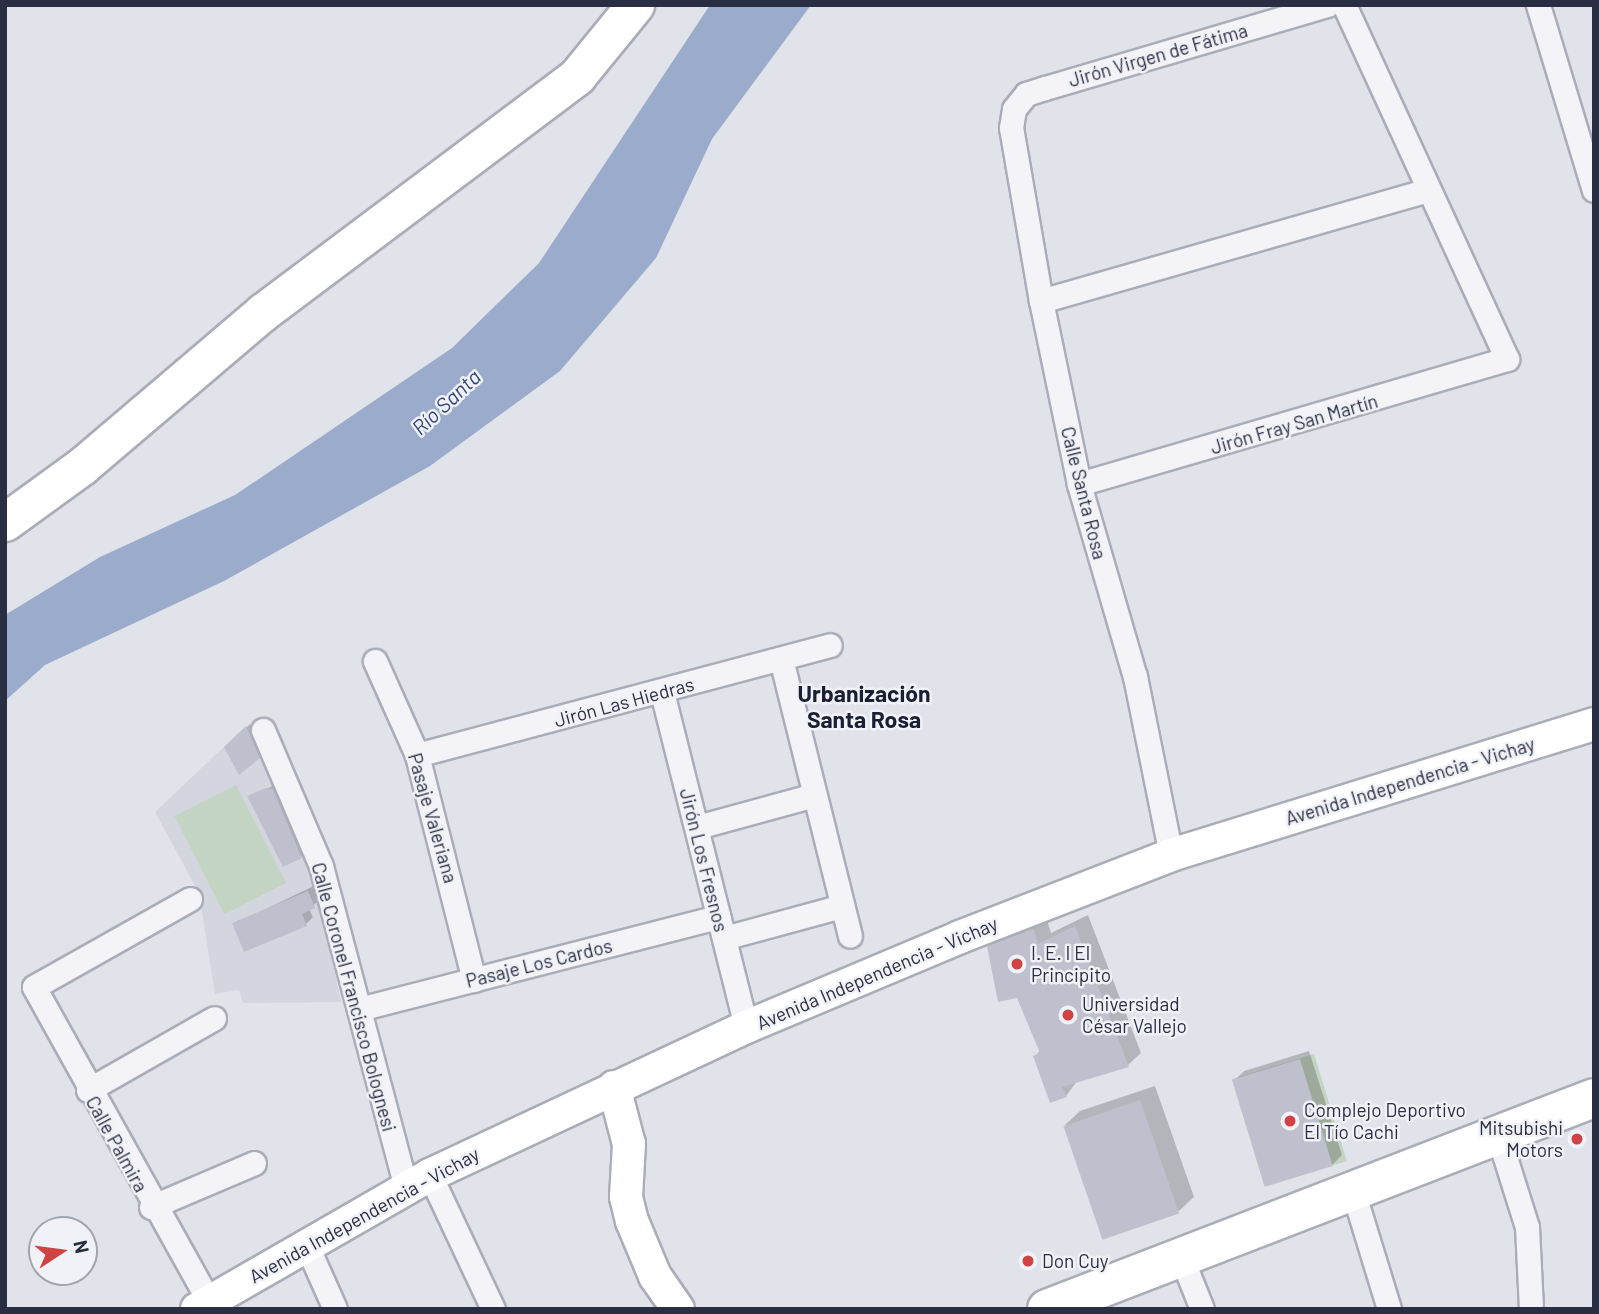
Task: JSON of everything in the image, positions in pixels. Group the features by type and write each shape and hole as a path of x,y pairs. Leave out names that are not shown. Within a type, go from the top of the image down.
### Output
{"highway":[{"path":"1046,1309 1182,1259 1594,1098"}],"main road":[{"path":"5,522 82,466 263,312 577,76 635,5"},
{"name":"Avenida Independencia - Vichay","path":"220,1301 307,1246 418,1182 614,1087 746,1027 1171,855 1594,724"},
{"path":"614,1087 631,1154 626,1197 632,1221 655,1276 678,1309"}],"street":[{"name":"Jirón Virgen de Fátima","path":"1012,128 1014,109 1026,94 1327,5"},
{"path":"1041,301 1428,190 1344,5"},
{"path":"1538,5 1594,190"},
{"name":"Calle Santa Rosa","path":"1012,128 1041,301 1079,484 1135,677 1171,855"},
{"name":"Jirón Fray San Martín","path":"1079,484 1507,359 1428,190"},
{"name":"Jirón Las Hiedras","path":"417,755 662,692 830,645"},
{"path":"781,659 850,936"},
{"name":"Pasaje Valeriana","path":"375,661 417,755 474,980"},
{"name":"Jirón Los Fresnos","path":"662,692 746,1027"},
{"name":"Calle Coronel Francisco Bolognesi","path":"263,730 321,866 359,1009 418,1182 493,1309"},
{"path":"697,827 814,795"},
{"name":"Calle Palmira","path":"190,899 35,984 88,1090 151,1206 220,1301"},
{"name":"Pasaje Los Cardos","path":"359,1009 474,980 721,928 842,906"},
{"path":"88,1090 214,1018"},
{"path":"1498,1135 1527,1227 1531,1309"},
{"path":"151,1206 254,1163"},
{"path":"1353,1191 1390,1309"},
{"path":"307,1246 335,1309"},
{"path":"1182,1259 1202,1309"}],"shaded area":[{"path":"246,726 317,887 341,1002 243,1003 239,990 215,994 199,893 155,812"}],"green space":[{"path":"236,785 286,883 224,914 175,816"},
{"name":"Complejo Deportivo El Tío Cachi","path":"1314,1054 1347,1161 1265,1186 1232,1079"}],"water":[{"name":"Río Santa","path":"710,5 811,5 712,139 656,258 560,371 430,466 224,581 45,665 5,701 5,615 100,557 235,495 452,348 539,263"}],"building":[{"path":"246,726 260,758 239,775 224,747"},
{"path":"266,788 273,789 302,858 283,867 247,796"},
{"path":"308,891 315,908 302,914 307,926 244,952 232,923"},
{"path":"1075,926 1129,1067 1062,1087 1067,1097 1050,1103 1033,1056 1040,1053 1017,998 998,1002 987,946 1033,928 1038,944"},
{"name":"Complejo Deportivo El Tío Cachi","path":"1300,1059 1333,1166 1265,1187 1232,1080"},
{"path":"1140,1100 1179,1213 1102,1240 1063,1126"}],"place":[{"name":"I. E. I El Principito","path":"1017,964"},
{"name":"Universidad César Vallejo","path":"1068,1015"},
{"name":"Complejo Deportivo El Tío Cachi","path":"1290,1121"},
{"name":"Mitsubishi Motors","path":"1577,1139"},
{"name":"Don Cuy","path":"1028,1261"}],"district":[{"name":"Urbanización Santa Rosa","path":"864,706"}]}
